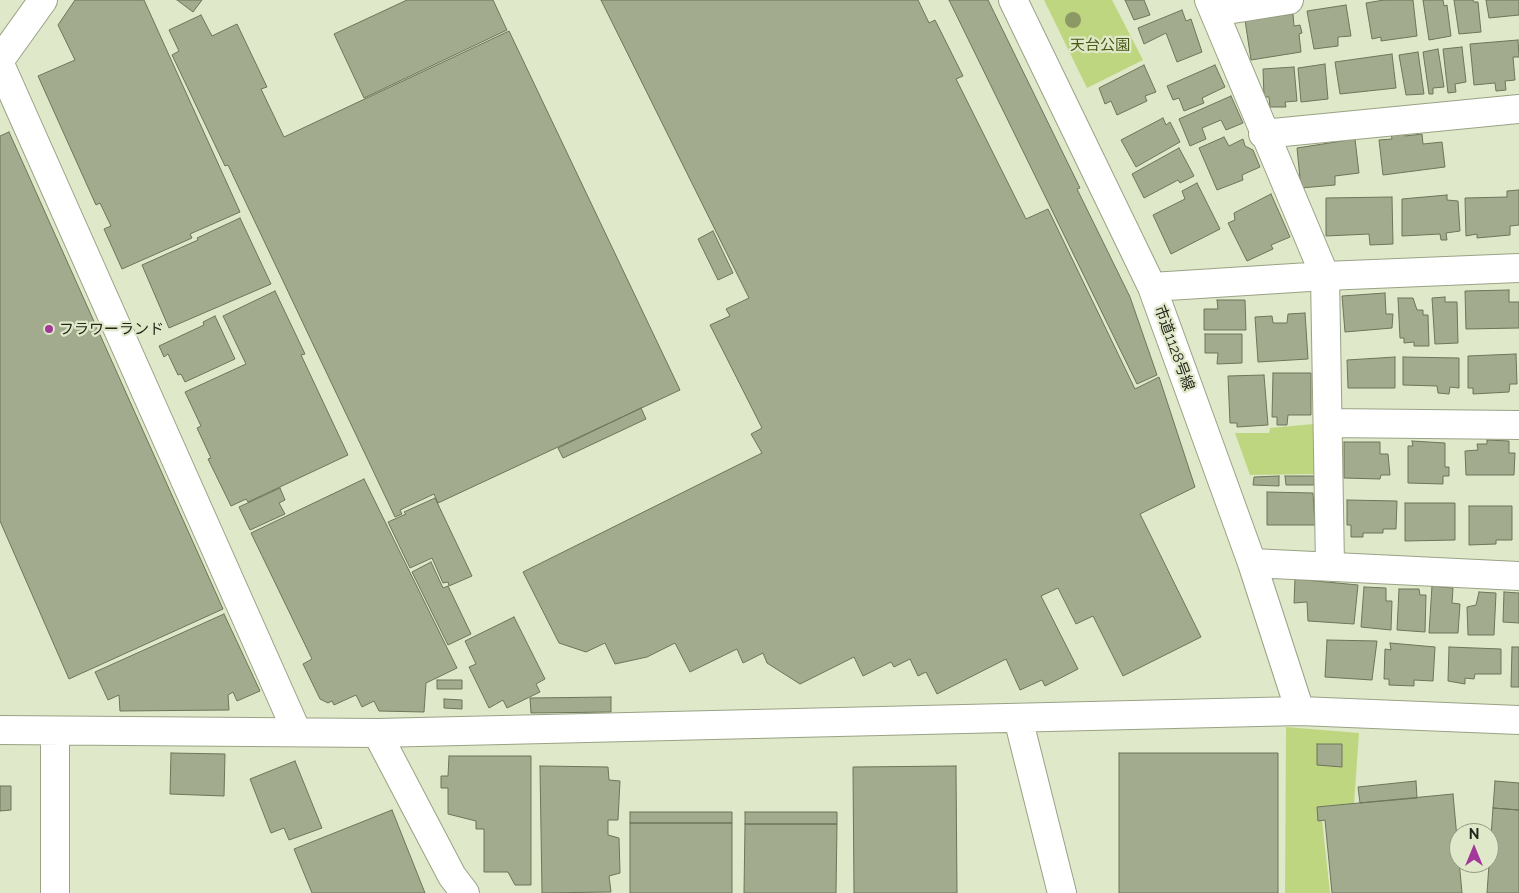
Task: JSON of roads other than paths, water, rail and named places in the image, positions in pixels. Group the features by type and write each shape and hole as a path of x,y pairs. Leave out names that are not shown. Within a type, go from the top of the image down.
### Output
{"street":[{"path":"0,60 43,0"},
{"name":"市道1128号線","path":"1013,0 1152,287 1252,563 1300,711"},
{"path":"1289,0 1211,6 1263,134 1325,276 1330,566"},
{"path":"0,64 297,732"},
{"path":"1263,134 1519,109"},
{"path":"1152,287 1325,276 1519,268"},
{"path":"1328,423 1519,425"},
{"path":"1252,563 1519,576"},
{"path":"0,730 377,733 1300,711 1519,720"},
{"path":"1018,718 1062,893"},
{"path":"55,731 55,893"},
{"path":"377,733 452,876 465,893"}],"place":[{"name":"フラワーランド","path":"49,329"}],"park label":[{"name":"天台公園","path":"1100,45"}]}
